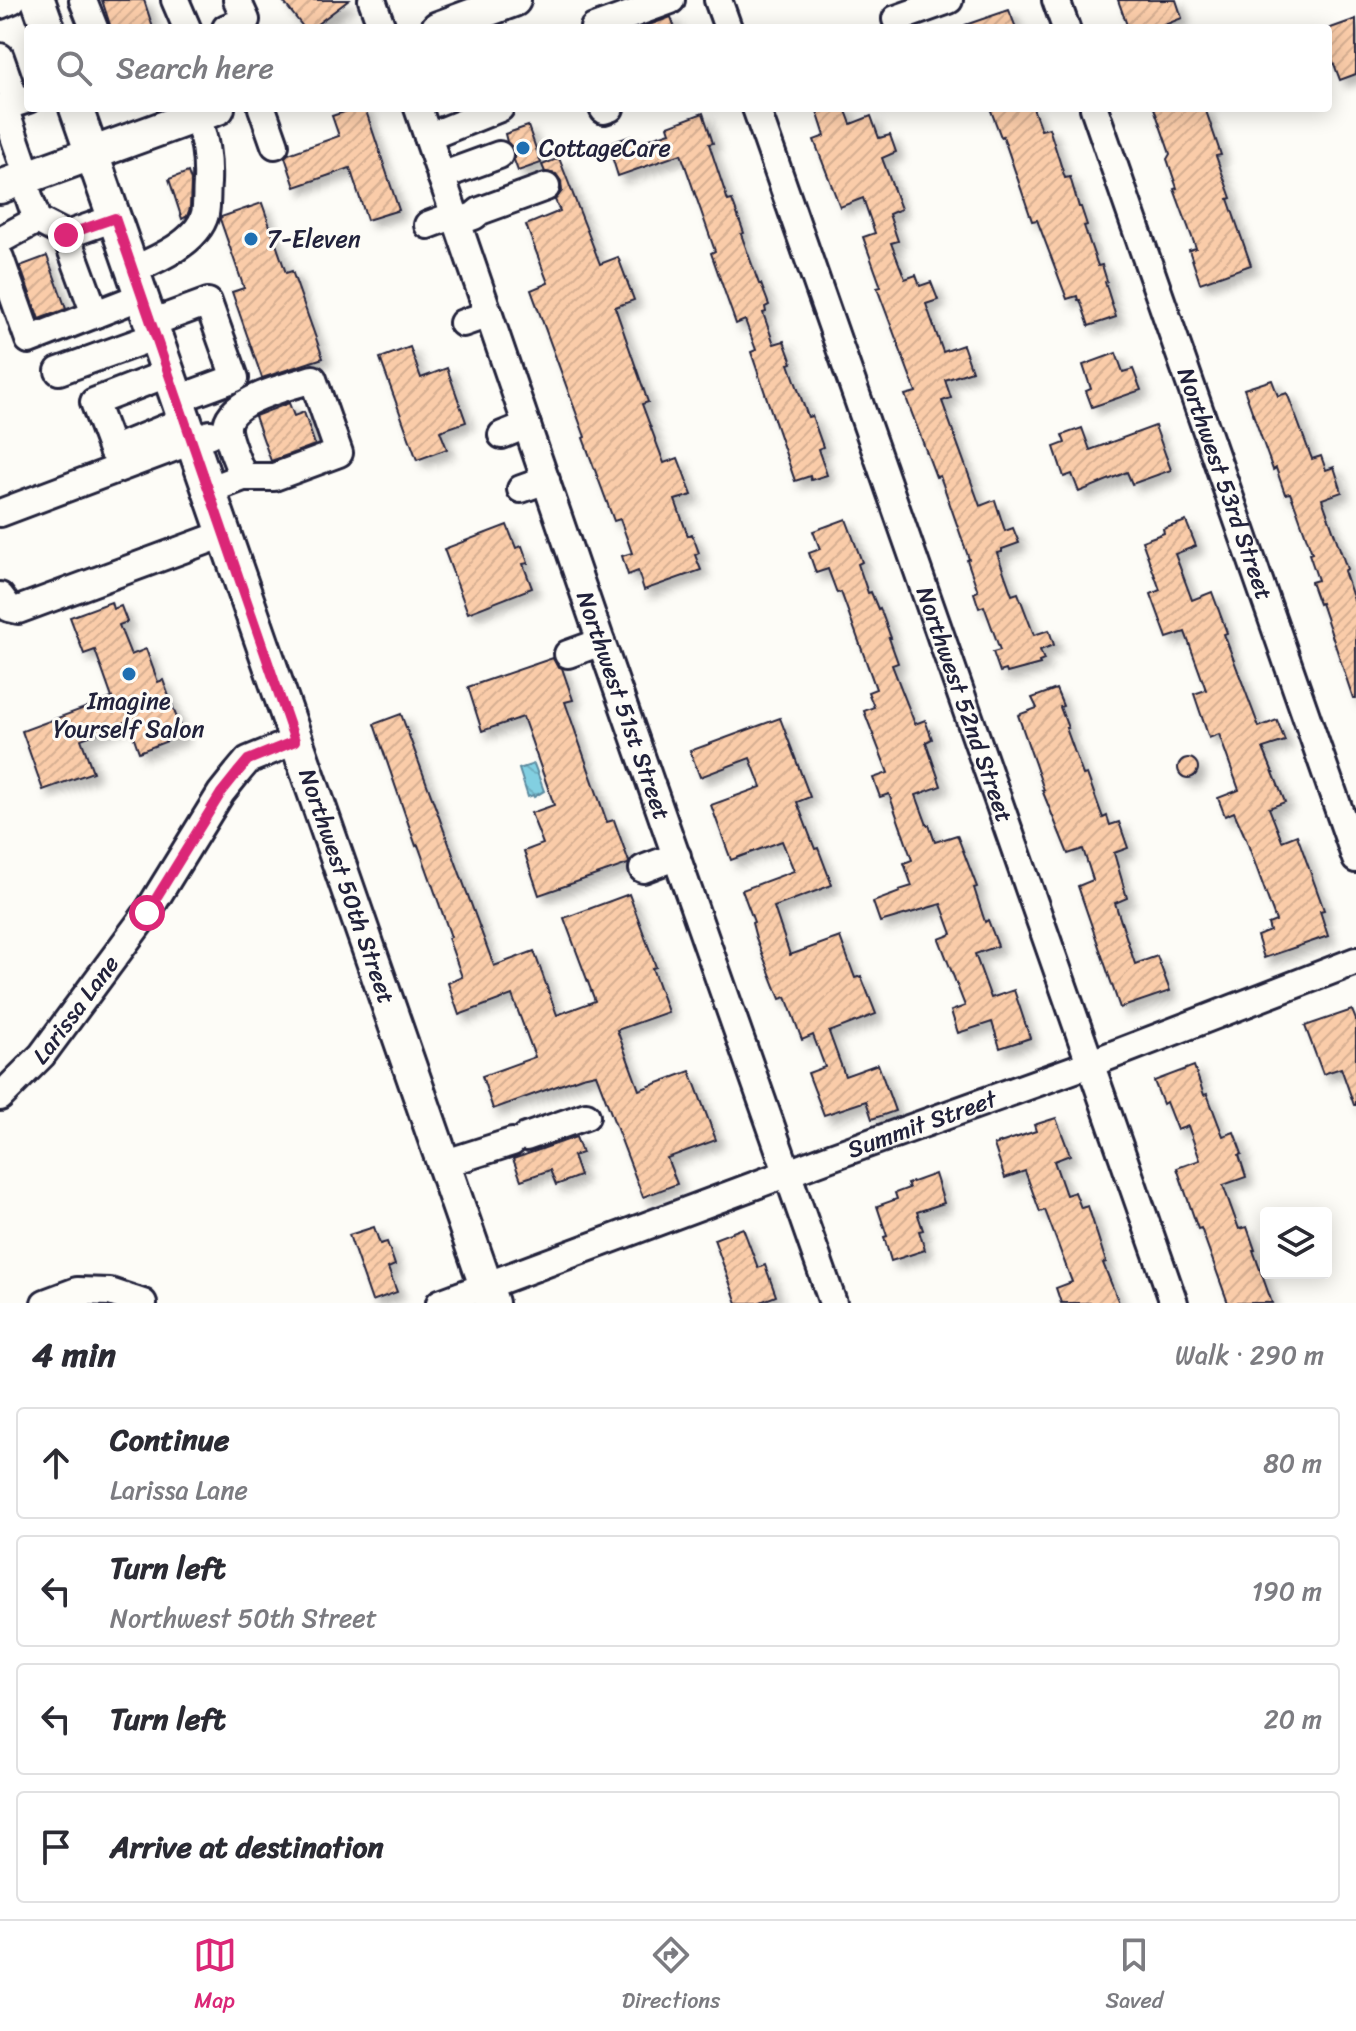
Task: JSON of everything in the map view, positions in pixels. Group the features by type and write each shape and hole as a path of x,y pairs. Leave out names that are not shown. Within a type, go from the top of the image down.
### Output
{"main road":[{"path":"454,24 497,13"},
{"name":"Northwest 50th Street","path":"77,112 489,1295"},
{"path":"17,181 92,154 164,117 201,112"}],"street":[{"path":"83,0 92,24"},
{"path":"175,0 185,24"},
{"path":"236,24 246,20 237,0"},
{"path":"372,0 381,24"},
{"path":"605,24 671,0"},
{"path":"718,0 727,24"},
{"path":"897,13 949,0"},
{"path":"1056,0 1065,24"},
{"path":"0,5 41,7"},
{"path":"0,57 12,104 17,181 37,220 66,235 95,314"},
{"path":"59,371 145,306 169,254 204,218 208,112"},
{"path":"263,112 275,145"},
{"name":"Northwest 51st Street","path":"419,112 527,425 534,485 573,593 601,642 833,1303"},
{"path":"428,137 490,112"},
{"name":"Northwest 52nd Street","path":"757,112 1174,1303"},
{"name":"Northwest 53rd Street","path":"1095,112 1356,859"},
{"path":"441,176 499,155"},
{"path":"428,225 474,216 546,187"},
{"path":"66,235 115,218"},
{"path":"0,240 37,220"},
{"path":"0,258 29,340 95,314 145,306 208,302 235,378 0,513"},
{"path":"463,323 489,314"},
{"path":"209,490 243,477 274,477 339,453 313,379 247,401 231,413 226,428 243,477"},
{"path":"181,408 226,428"},
{"path":"502,435 527,425"},
{"path":"0,596 9,608 18,610 224,534"},
{"path":"568,654 601,642"},
{"name":"Larissa Lane","path":"0,1097 42,1055 147,913 221,793 237,773 248,760 295,741"},
{"path":"643,869 677,856"},
{"name":"Summit Street","path":"440,1303 489,1295 789,1172 1089,1064 1356,961"},
{"path":"443,1164 586,1116"},
{"path":"45,1303 77,1291 110,1292 143,1303"}],"water":[{"path":"534,764 544,791 528,797 519,769"}],"building":[{"path":"102,0 144,0 152,24 110,24"},
{"path":"282,0 349,0 317,24 301,24"},
{"path":"1118,0 1176,0 1182,18 1167,24 1127,24"},
{"path":"1009,10 1014,24 968,24"},
{"path":"671,17 674,24 652,24"},
{"path":"1356,19 1356,74 1340,80 1332,59 1332,28"},
{"path":"344,112 366,112 399,210 367,220 350,168 295,187 285,157 339,136 332,116"},
{"path":"817,112 846,112 851,124 871,116 879,138 890,135 896,152 882,158 901,209 889,214 898,241 891,243 905,279 916,275 920,286 931,282 938,300 926,304 943,352 963,345 972,371 945,380 951,398 942,401 980,506 995,500 1005,531 1013,528 1019,543 997,553 1012,595 1018,593 1034,635 1049,630 1054,645 1040,650 1044,660 1040,664 1000,672 993,652 1000,650 984,606 979,608 974,593 978,591 969,559 940,476 936,477 905,395 916,392 877,288 881,287 863,237 875,233 863,198 840,207 814,140 825,136"},
{"path":"992,112 1034,112 1041,130 1049,128 1065,178 1070,177 1081,207 1098,266 1102,265 1116,317 1089,326 1077,296 1067,299 1037,220 1032,221"},
{"path":"1155,112 1206,112 1221,155 1216,156 1231,198 1228,199 1251,265 1200,283 1189,250 1196,248 1174,189 1177,188 1167,159 1170,154"},
{"path":"703,113 713,143 709,144 728,201 732,200 744,233 741,234 769,305 763,313 774,344 784,341 808,417 812,416 823,447 818,449 827,475 795,481 751,352 756,350 745,320 736,324 711,253 715,251 681,154 618,176 608,144 631,136 634,144 670,132 668,126"},
{"name":"CottageCare","path":"528,126 541,163 518,171 514,150 505,134"},
{"path":"559,158 600,264 618,257 634,300 615,307 648,402 642,404 664,463 678,458 692,495 675,500 688,536 692,534 701,570 644,590 638,571 628,575 622,556 632,553 620,519 614,521 531,290 548,283 526,225 560,211 555,200 562,191 561,181 556,174 545,172 542,165"},
{"path":"188,172 191,181 190,208 182,219 169,179"},
{"path":"262,203 286,273 292,271 323,358 262,378 232,292 244,288 220,219"},
{"path":"47,256 66,309 39,319 20,266"},
{"path":"410,347 421,378 447,368 466,422 440,431 447,449 417,460 380,358"},
{"path":"1116,353 1123,372 1133,369 1141,390 1092,407 1086,391 1091,389 1083,365"},
{"path":"1272,380 1278,396 1287,393 1312,459 1321,456 1326,470 1334,467 1342,492 1322,499 1347,569 1344,571 1356,606 1356,698 1353,698 1311,582 1318,580 1296,508 1290,493 1285,494 1276,468 1273,470 1244,389"},
{"path":"289,403 294,416 304,412 315,445 271,461 255,416"},
{"path":"1155,426 1171,470 1132,484 1127,472 1079,492 1072,474 1064,477 1054,447 1065,443 1062,435 1082,428 1090,450"},
{"path":"846,519 862,562 858,564 868,593 871,592 880,608 891,638 898,663 892,665 915,724 925,720 932,739 926,742 941,786 916,795 935,842 957,835 977,887 974,888 985,922 988,920 998,946 975,954 991,998 1014,990 1030,1038 1000,1048 992,1022 958,1033 951,1011 965,1006 939,939 952,934 941,904 880,922 873,902 912,886 904,863 912,860 889,794 880,797 873,778 888,773 864,711 874,707 868,692 876,689 841,592 837,593 828,569 816,573 809,553 820,549 813,531"},
{"path":"1186,521 1196,546 1175,554 1192,600 1212,592 1227,633 1224,634 1259,727 1277,720 1285,741 1263,748 1285,802 1269,808 1282,841 1297,835 1324,910 1320,911 1328,936 1264,958 1257,936 1270,931 1268,924 1276,921 1234,812 1225,816 1218,798 1239,790 1219,734 1209,738 1194,694 1206,690 1185,632 1167,638 1151,594 1160,590 1142,541"},
{"path":"507,525 516,548 522,546 528,563 523,564 532,588 468,613 444,549"},
{"path":"111,602 113,609 121,606 127,622 119,625 131,655 146,649 158,682 163,680 183,735 139,752 128,721 81,739 93,772 43,790 22,731 112,698 95,650 84,654 70,617"},
{"path":"553,658 562,668 573,700 565,702 607,822 614,820 629,862 539,895 524,851 543,844 531,813 554,805 523,717 482,731 468,687"},
{"path":"1056,689 1083,775 1087,774 1103,818 1107,816 1110,825 1119,822 1128,848 1114,853 1127,898 1115,903 1135,964 1157,956 1170,991 1120,1008 1078,886 1093,880 1083,849 1068,854 1042,790 1018,715 1037,708 1032,698"},
{"path":"401,714 494,966 534,951 557,1015 595,1001 564,918 629,894 656,967 652,968 668,1012 617,1030 639,1090 690,1071 716,1140 667,1158 677,1184 643,1197 596,1074 493,1109 482,1076 535,1057 512,995 459,1015 448,983 462,977 448,938 451,937 374,724"},
{"path":"780,718 810,797 797,802 832,885 774,907 790,955 840,937 855,978 861,976 876,1014 829,1032 845,1076 878,1064 895,1111 872,1119 866,1101 824,1115 808,1073 825,1067 813,1035 802,1040 786,997 780,999 756,938 754,922 742,890 794,871 782,841 731,860 711,805 761,787 750,758 700,777 690,751"},
{"path":"1188,758 1195,761 1198,768 1195,775 1188,778 1181,775 1178,768 1181,761"},
{"path":"1352,1010 1356,1020 1356,1105 1341,1068 1323,1074 1305,1026"},
{"path":"1194,1066 1223,1136 1234,1132 1246,1177 1223,1185 1239,1229 1247,1227 1260,1279 1263,1279 1272,1303 1228,1303 1177,1168 1200,1160 1188,1126 1177,1130 1154,1081"},
{"path":"1056,1118 1070,1155 1054,1161 1066,1195 1075,1192 1081,1208 1088,1206 1106,1262 1103,1263 1119,1303 1061,1303 1056,1288 1072,1282 1045,1210 1040,1212 1025,1171 1005,1178 994,1145 1036,1131 1034,1125"},
{"path":"576,1137 582,1153 573,1156 580,1176 556,1185 550,1170 521,1180 513,1159"},
{"path":"935,1174 944,1203 917,1212 925,1250 891,1261 877,1206 897,1199 895,1193 909,1188 907,1184"},
{"path":"374,1227 380,1244 387,1242 395,1265 388,1268 397,1292 372,1301 349,1235"},
{"path":"743,1228 758,1268 765,1265 776,1296 758,1303 737,1303 714,1239"}],"place":[{"name":"CottageCare","path":"523,148"},
{"name":"7-Eleven","path":"251,239"},
{"name":"Imagine Yourself Salon","path":"129,674"}],"route":[{"path":"66,235 115,218 295,741 248,760 221,793 147,913"}]}
